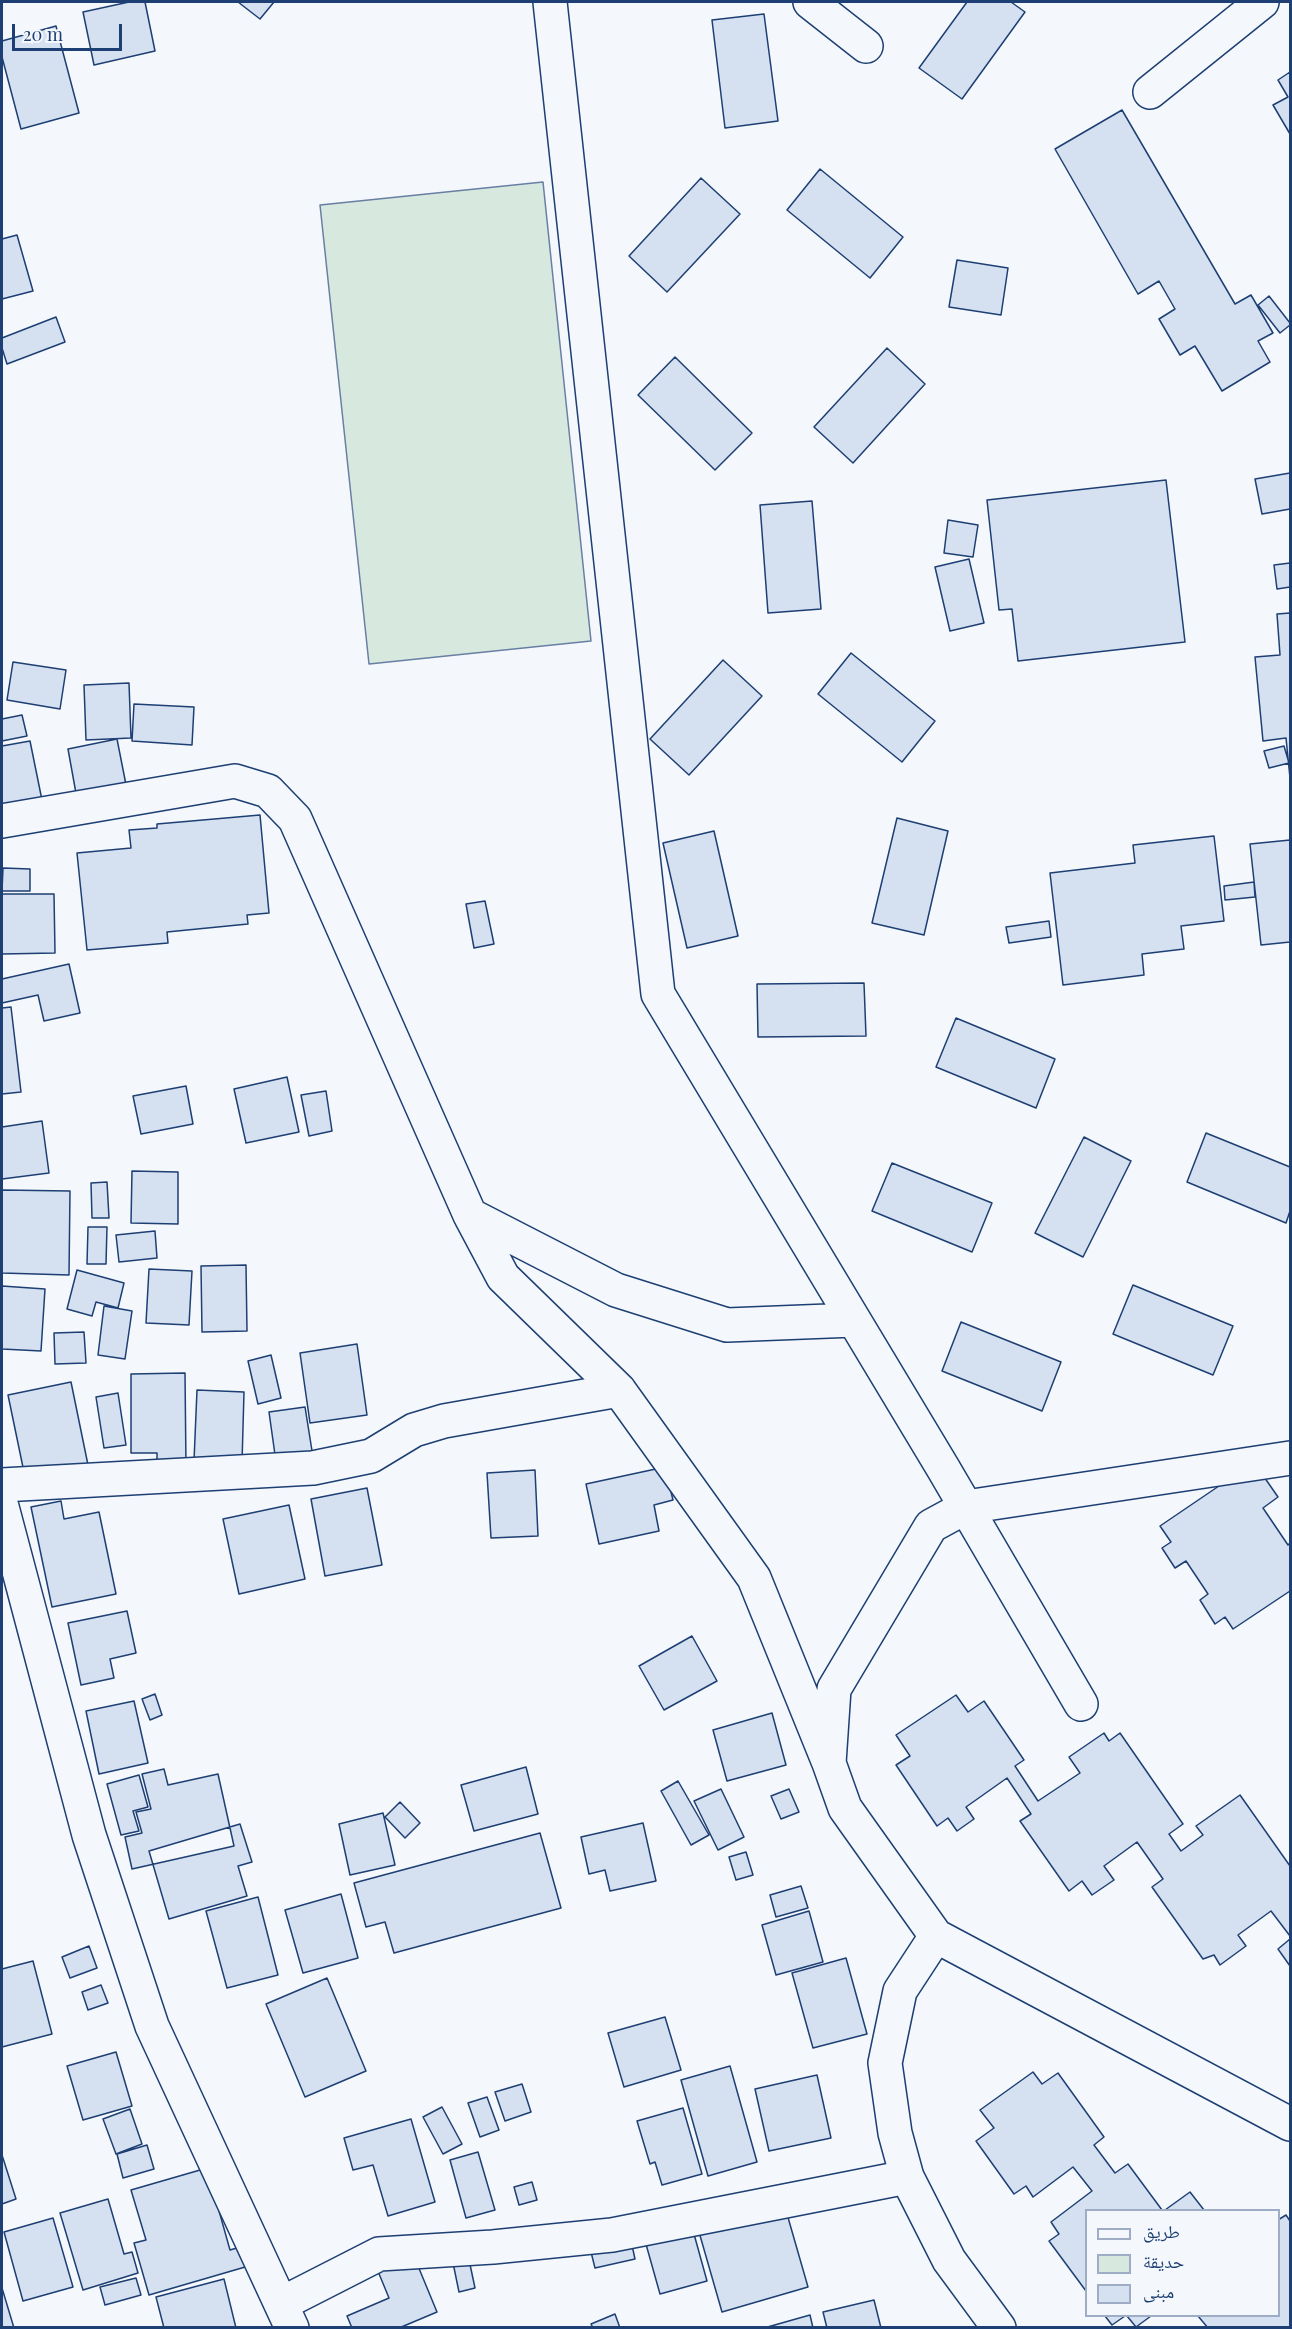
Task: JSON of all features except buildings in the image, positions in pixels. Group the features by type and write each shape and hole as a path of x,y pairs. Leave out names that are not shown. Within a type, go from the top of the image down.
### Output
{"street":[{"path":"550,2 658,994 943,1468 1081,1704"},
{"path":"810,2 866,46"},
{"path":"1150,92 1262,2"},
{"path":"2,820 235,781 268,791 295,819 470,1215 503,1277 619,1390 753,1578 829,1762 845,1808 936,1936 1290,2124"},
{"path":"470,1215 616,1290 727,1324 854,1320"},
{"path":"2,1485 313,1468 371,1456 414,1430 444,1421 619,1390"},
{"path":"931,1526 966,1507 1290,1458"},
{"path":"829,1762 834,1689 931,1526 943,1468"},
{"path":"2,1507 89,1835 153,2026 286,2316 379,2254 493,2247 612,2235 907,2177"},
{"path":"936,1936 900,1991 885,2063 895,2133 907,2177 949,2260 999,2328"}],"green space":[{"path":"543,182 591,641 369,664 320,205"}]}
